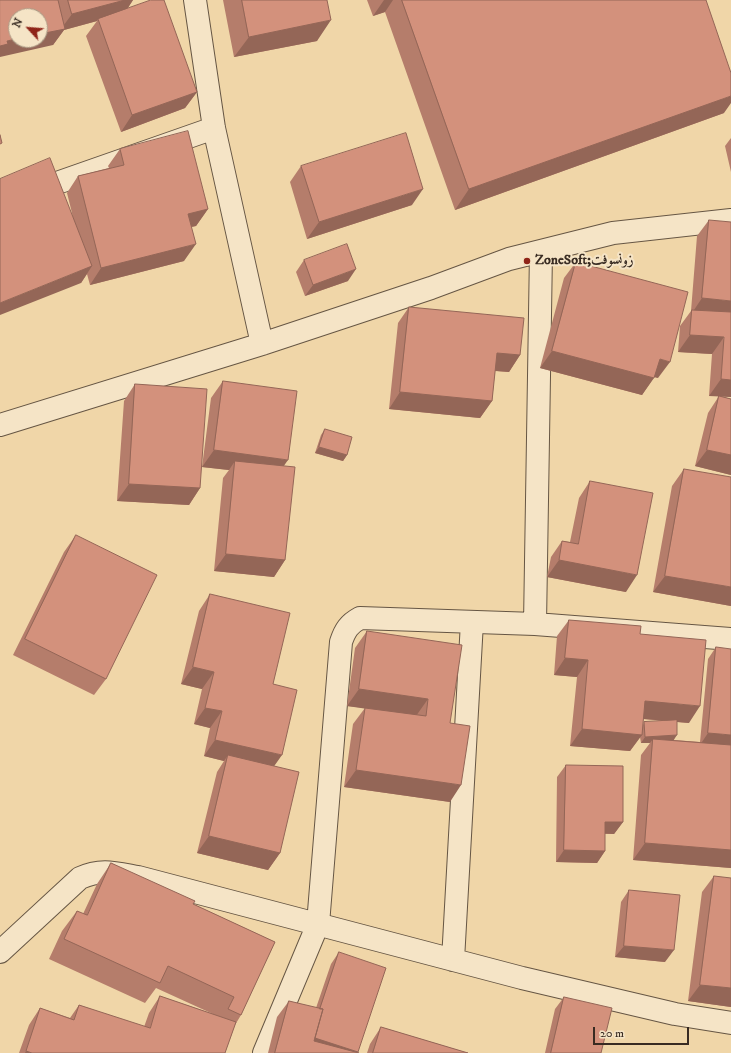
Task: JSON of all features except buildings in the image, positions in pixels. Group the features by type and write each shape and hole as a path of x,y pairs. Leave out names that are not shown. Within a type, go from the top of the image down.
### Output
{"street":[{"path":"195,0 214,128 262,344"},
{"path":"0,203 214,128"},
{"path":"0,424 262,344 431,288 509,259 613,233 731,220"},
{"path":"535,624 541,252"},
{"path":"264,1053 318,924 339,657 341,642 345,630 351,623 360,618 535,624 731,639"},
{"path":"453,960 472,622"},
{"path":"0,952 80,878 94,872 114,873 138,877 453,960 675,1014 731,1023"}],"place":[{"name":"ZoneSoft;زونسوفت","path":"527,261"}]}
